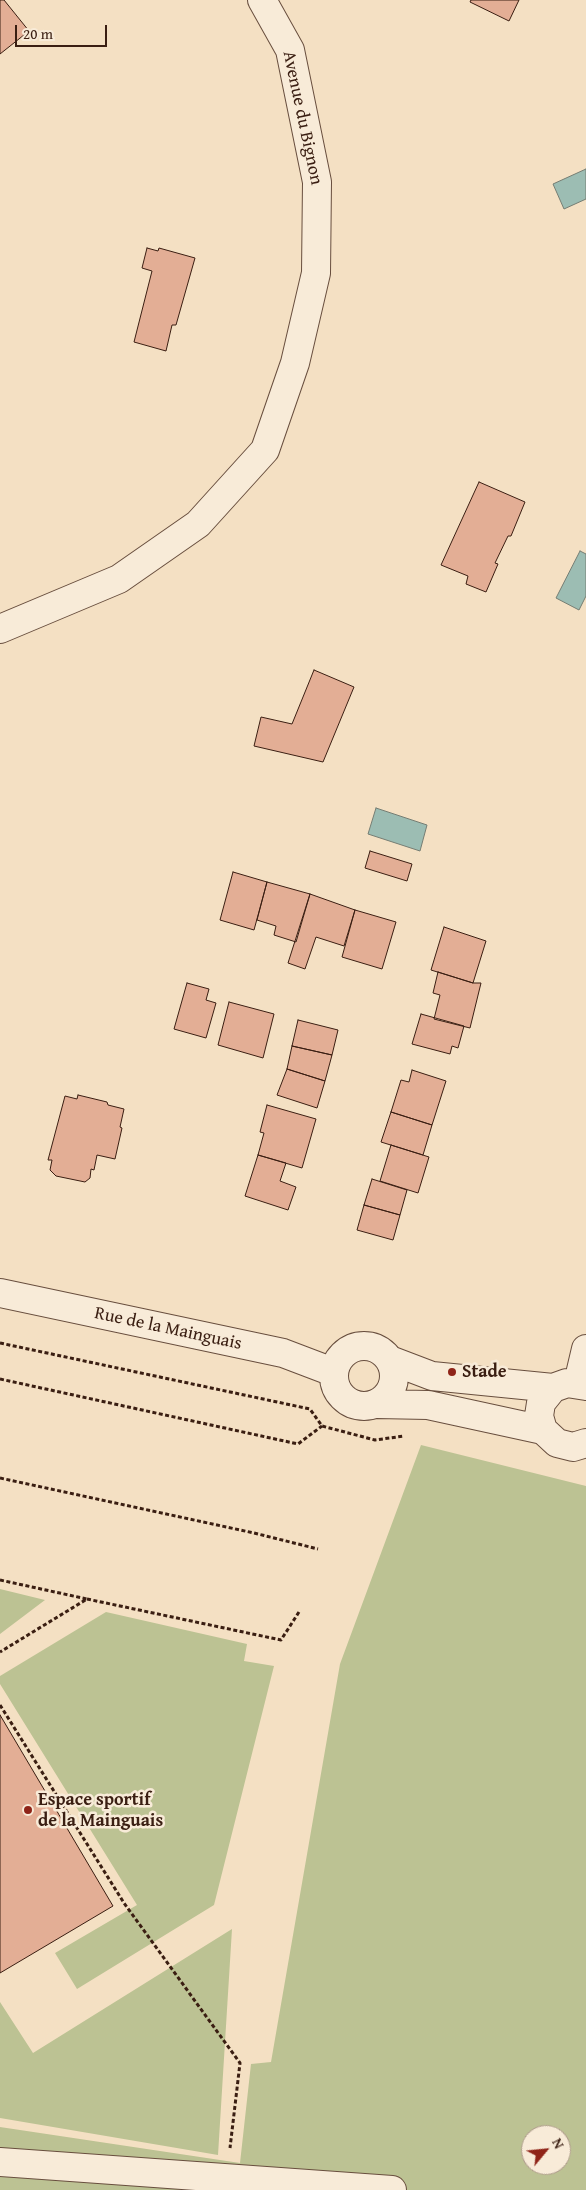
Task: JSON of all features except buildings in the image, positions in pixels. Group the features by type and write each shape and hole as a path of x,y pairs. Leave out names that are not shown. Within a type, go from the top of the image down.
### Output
{"street":[{"name":"Avenue du Bignon","path":"0,629 119,579 198,524 265,450 296,363 316,273 318,182 290,50 262,0"},
{"name":"Rue de la Mainguais","path":"0,1293 283,1353 333,1372"},
{"path":"543,1430 428,1405 378,1404 363,1407 348,1403 336,1390 333,1372 341,1355 357,1346 376,1348 390,1360 432,1376 572,1386"},
{"path":"586,1349 572,1386 543,1398 539,1416 543,1430 552,1440 561,1445 573,1447 586,1442"},
{"path":"378,1404 392,1390 394,1370 390,1360"},
{"path":"0,2162 392,2190"}],"path":[{"path":"0,1343 310,1409 322,1426 375,1440"},
{"path":"0,1379 298,1444 322,1426"},
{"path":"0,1478 254,1532 318,1549"},
{"path":"0,1580 281,1640 299,1612"},
{"path":"0,1652 87,1599"},
{"path":"0,1705 124,1903 240,2063 226,2178"}],"green space":[{"path":"421,1445 586,1486 586,2190 0,2190 0,2127 240,2163 251,2064 271,2062 340,1664"},
{"path":"0,1589 45,1600 0,1634"},
{"path":"106,1612 247,1644 244,1661 274,1666 214,1905 77,1989 55,1953 137,1905 0,1684 0,1676"},
{"path":"232,1929 218,2155 0,2118 0,2002 33,2053"}],"water":[{"path":"586,169 586,199 564,209 553,184"},
{"path":"580,551 586,554 586,596 579,610 556,598"},
{"path":"376,808 427,825 420,851 368,834"}],"place":[{"name":"Stade","path":"452,1372"},
{"name":"Espace sportif de la Mainguais","path":"28,1810"}]}
